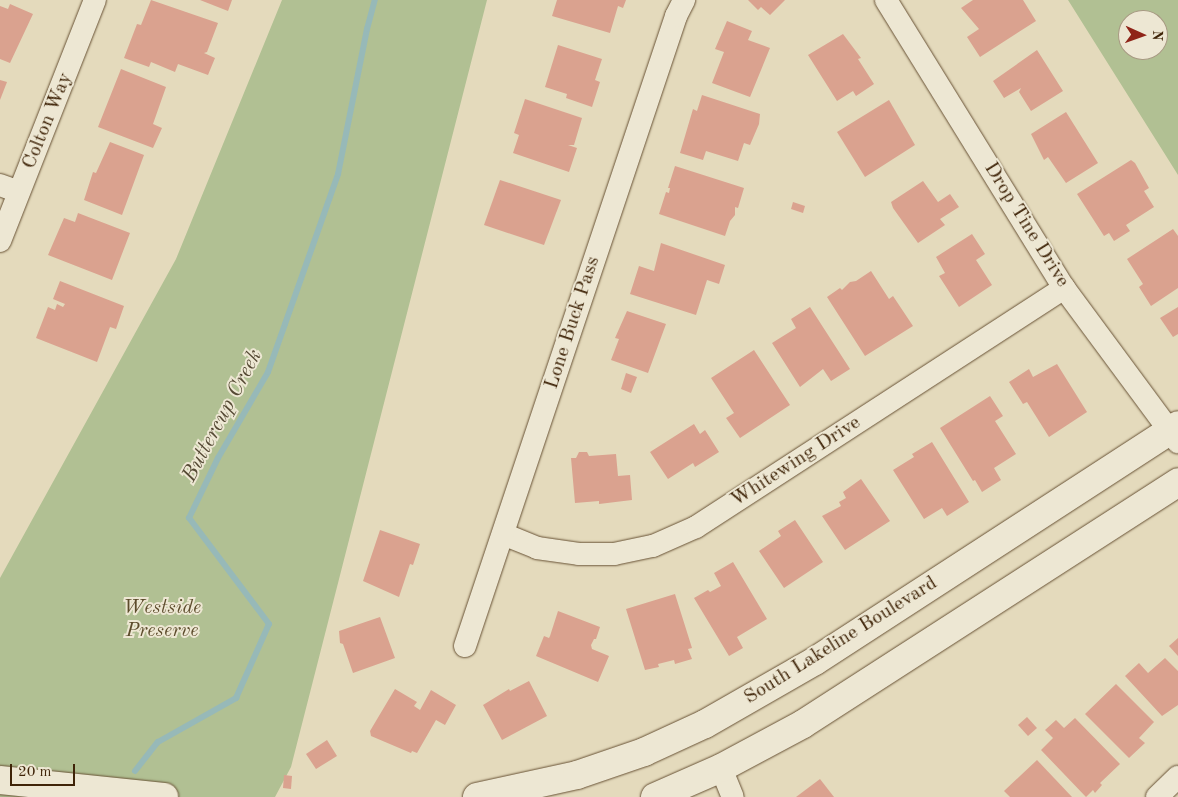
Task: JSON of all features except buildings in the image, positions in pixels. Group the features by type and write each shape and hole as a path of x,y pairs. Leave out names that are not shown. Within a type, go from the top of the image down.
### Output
{"main road":[{"name":"South Lakeline Boulevard","path":"477,797 577,775 644,752 705,724 816,661 1176,432"},
{"path":"655,797 721,768 803,724 1178,482"},
{"path":"0,780 164,797"}],"street":[{"name":"Colton Way","path":"0,241 10,188 96,0"},
{"name":"Lone Buck Pass","path":"465,646 673,26 684,0"},
{"name":"Drop Tine Drive","path":"886,0 1064,288 1176,432"},
{"name":"Whitewing Drive","path":"503,534 537,548 579,554 614,554 653,546 696,527 1064,288"},
{"path":"721,768 733,797"},
{"path":"1157,797 1178,777"}],"green space":[{"name":"Westside Preserve","path":"282,0 487,0 291,767 275,797 0,797 0,578 176,259"},
{"path":"1068,0 1178,0 1178,175"}],"waterway":[{"name":"Buttercup Creek","path":"135,771 158,742 236,698 269,624 189,518 218,458 268,372 338,174 367,29 375,0"}]}
